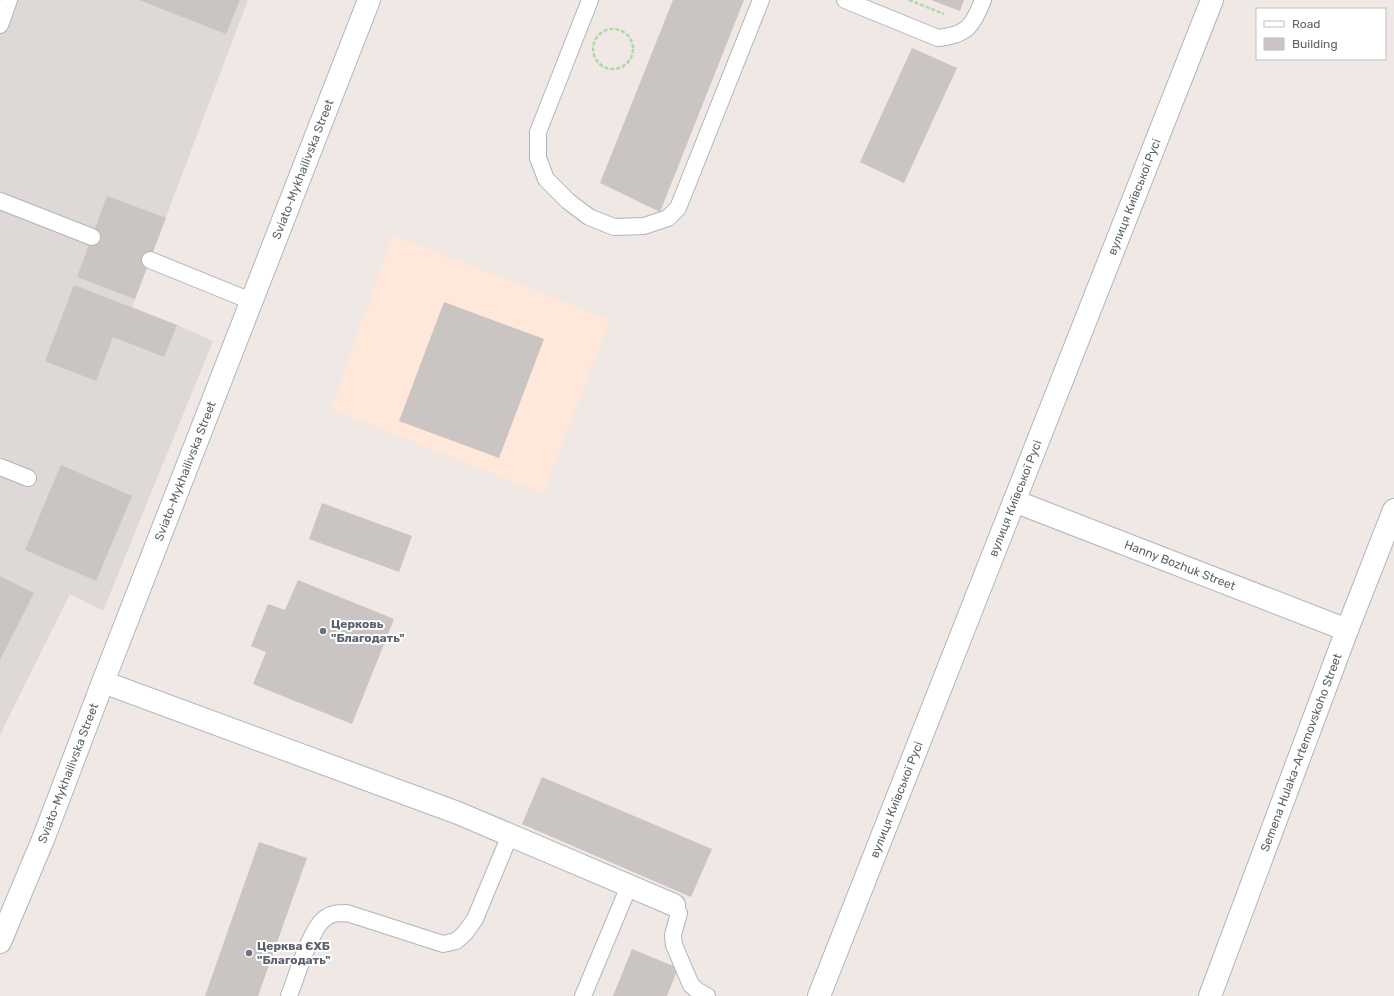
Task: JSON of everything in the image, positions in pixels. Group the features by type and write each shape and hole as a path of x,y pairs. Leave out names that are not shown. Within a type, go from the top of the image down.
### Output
{"street":[{"name":"Sviato-Mykhailivska Street","path":"0,942 44,837 369,0"},
{"name":"вулиця Київської Русі","path":"819,996 1212,0"},
{"name":"Hanny Bozhuk Street","path":"1014,501 1347,630"},
{"name":"Semena Hulaka-Artemovskoho Street","path":"1210,996 1347,630 1394,510"},
{"path":"103,682 458,813 674,905"}],"lane":[{"path":"0,25 10,0"},
{"path":"590,0 538,132 538,158 546,179 568,201 589,217 614,227 644,226 668,218 678,208 761,0"},
{"path":"846,0 938,38 952,37 966,30 976,18 983,0"},
{"path":"0,201 92,237"},
{"path":"150,260 251,301"},
{"path":"0,467 28,478"},
{"path":"289,996 313,933 324,920 336,912 347,913 443,944 456,941 465,933 475,919 510,835"},
{"path":"583,996 629,886"},
{"path":"674,905 679,913 673,935 674,945 691,985 707,996"}],"path":[{"path":"909,0 949,16"},
{"path":"611,29 623,32 632,42 632,54 630,60 620,68 614,69 601,65 593,54 595,40 599,34 611,29"}],"shaded area":[{"path":"0,0 248,0 132,307 213,341 103,611 70,594 0,735"},
{"path":"393,235 610,320 543,494 331,409"}],"building":[{"path":"139,0 240,0 226,34"},
{"path":"673,0 744,0 660,212 600,183"},
{"path":"931,0 964,0 960,11"},
{"path":"912,48 957,68 904,183 860,162"},
{"path":"107,196 166,218 135,299 77,277"},
{"path":"74,285 177,325 164,357 113,337 96,381 45,361"},
{"path":"444,302 544,339 499,458 399,421"},
{"path":"61,465 132,496 96,581 25,550"},
{"path":"322,503 412,536 399,572 309,539"},
{"path":"0,576 34,593 0,660"},
{"path":"298,580 394,619 352,724 253,684 266,652 251,646 268,604 285,610"},
{"path":"542,777 712,849 691,897 522,824"},
{"path":"259,842 307,858 258,996 205,996"},
{"path":"632,949 678,968 667,996 613,996"}],"place":[{"name":"Церковь \"Благодать\"","path":"323,631"},
{"name":"Церква ЄХБ \"Благодать\"","path":"249,953"}]}
